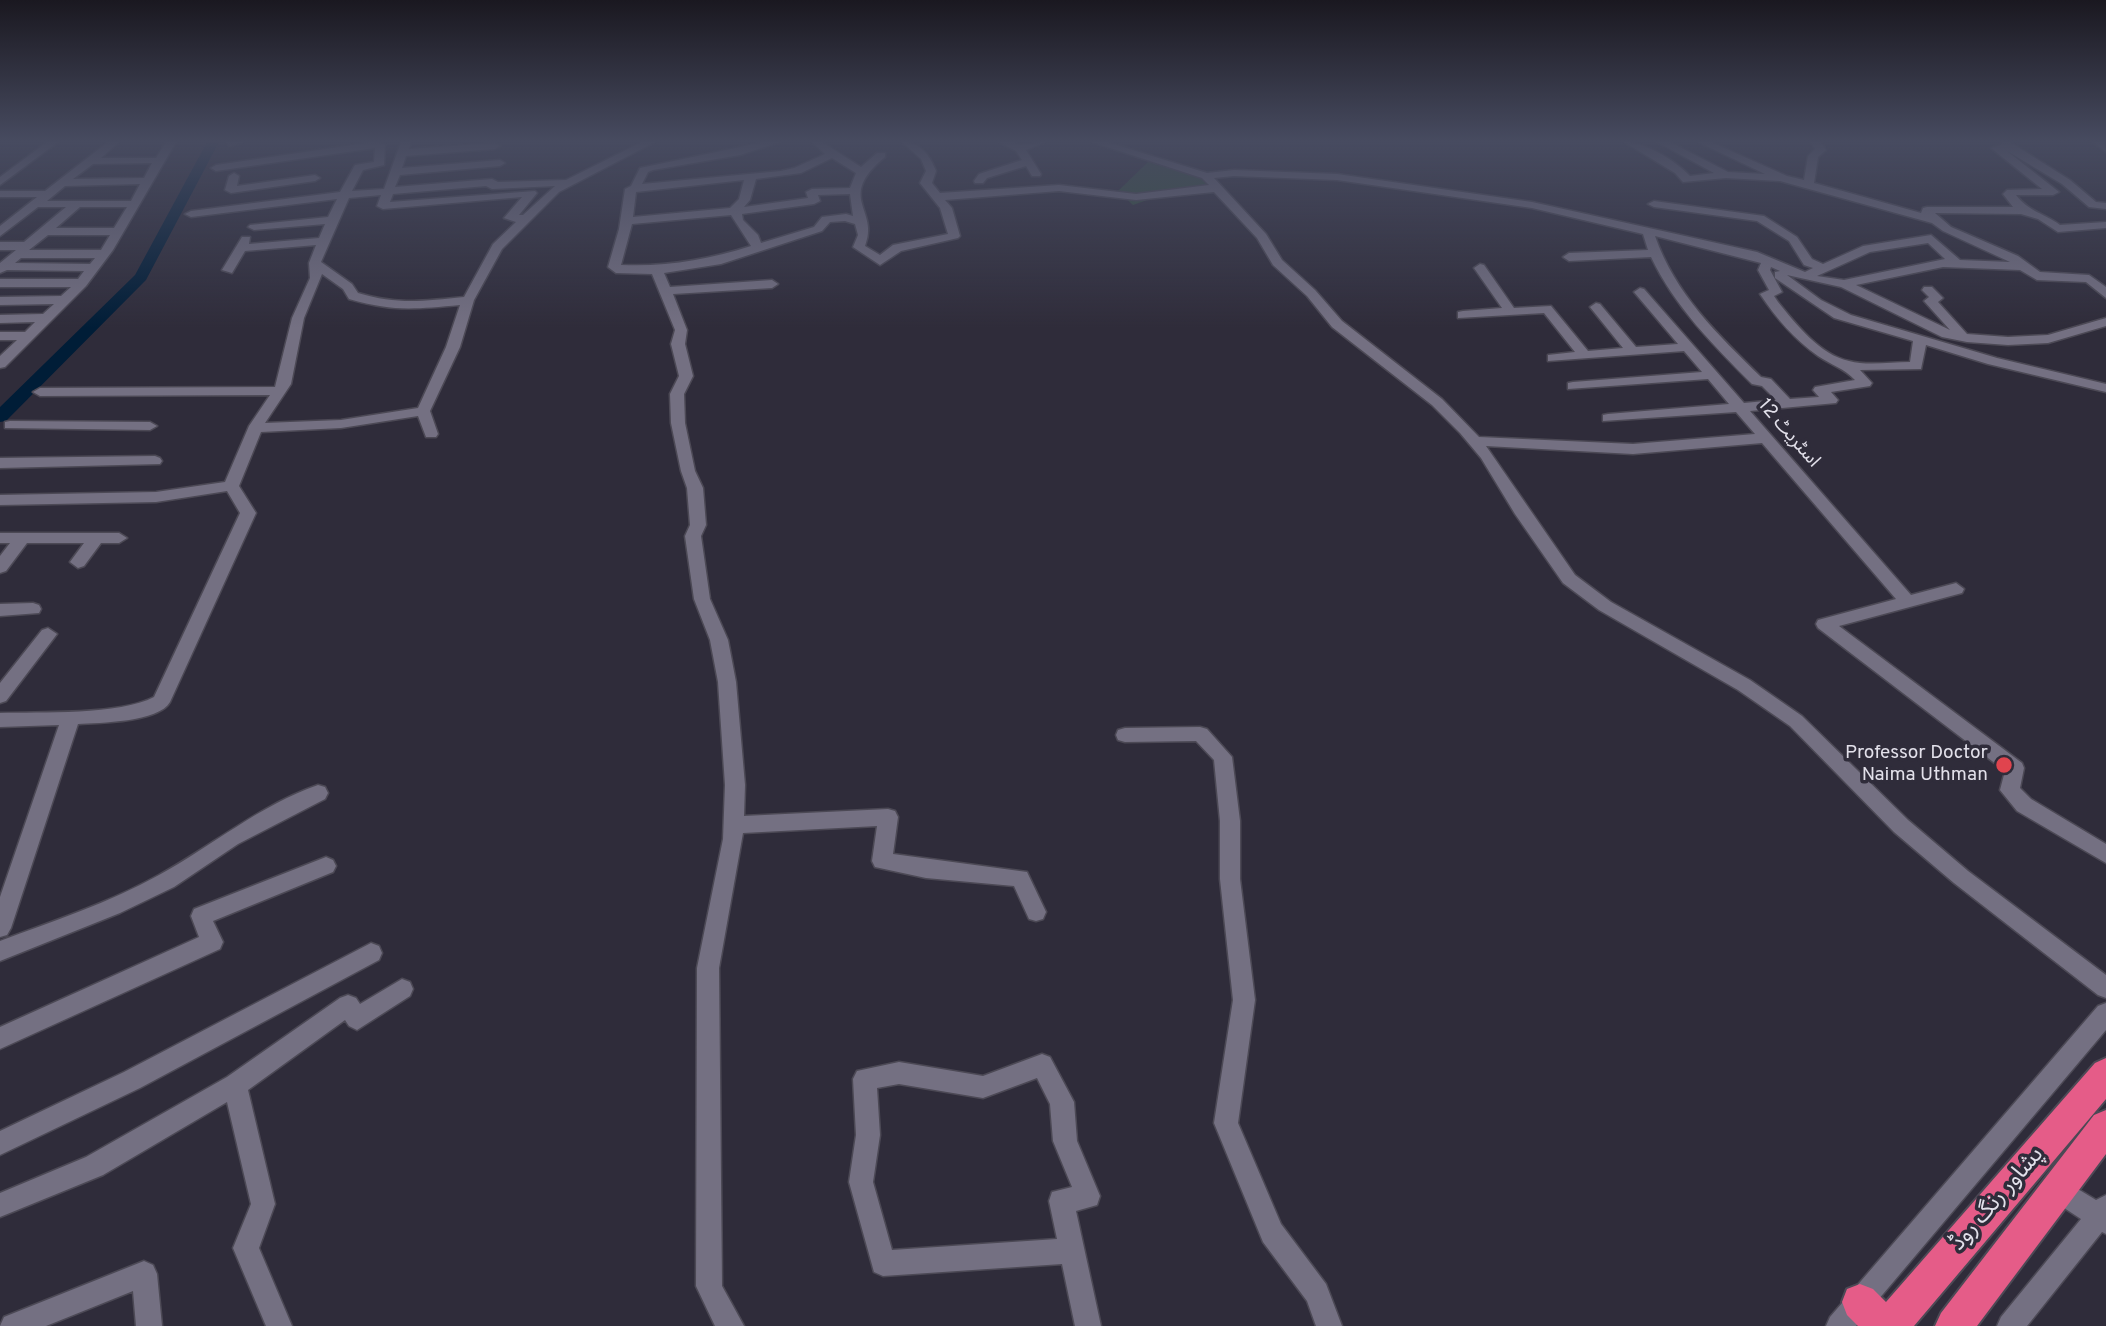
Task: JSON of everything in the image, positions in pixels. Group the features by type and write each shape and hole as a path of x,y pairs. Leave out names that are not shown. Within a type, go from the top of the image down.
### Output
{"highway":[{"name":"پشاور رنگ روڈ","path":"1890,1326 2106,1074"},
{"name":"پشاور رنگ روڈ","path":"1954,1326 2106,1127"}],"street":[{"path":"0,232 36,204 135,204"},
{"path":"2,268 77,204"},
{"path":"0,364 7,351 29,336 82,283 135,204"},
{"path":"191,214 273,204"},
{"path":"231,486 256,428 284,384 298,318 316,278 315,264 341,204"},
{"path":"384,204 383,206 407,204"},
{"path":"522,204 510,218 527,219"},
{"path":"431,434 423,411 453,347 468,300 497,247 542,204"},
{"path":"629,204 614,267 616,269 657,270 717,261 818,229 826,219 846,217 860,222"},
{"path":"734,210 740,204"},
{"path":"626,220 682,218 788,204"},
{"path":"857,204 864,235 859,247 880,261 897,248 954,236 943,204"},
{"path":"1232,204 1262,236 1277,262 1311,293 1337,324 1437,402 1474,441 1569,579 1605,606 1744,685 1796,722 1901,826 1961,877 2106,988"},
{"path":"1522,204 1716,245 1805,277 1844,284 1947,334 2001,342 2047,339 2078,334 2106,322"},
{"path":"1654,204 1760,218 1793,239 1808,262 1823,268"},
{"path":"1880,204 1934,220 1947,229 2026,266 2043,278 2091,280 2106,294"},
{"path":"2017,204 2022,211"},
{"path":"228,270 264,205"},
{"path":"734,210 738,221 752,235 758,248"},
{"path":"1934,220 1927,210 2022,211 2042,218 2058,229 2106,225"},
{"path":"254,227 332,220"},
{"path":"45,231 118,232"},
{"path":"1648,232 1654,253 1667,273 1674,291 1696,314 1704,329 1757,381 1766,382 1787,404"},
{"path":"1805,277 1867,249 1931,239 1956,263"},
{"path":"240,248 324,240"},
{"path":"0,246 28,246"},
{"path":"1569,257 1654,253"},
{"path":"18,254 103,254"},
{"path":"1765,261 1764,270 1776,292 1766,295 1779,316 1834,362 1849,366 1916,366 1920,340"},
{"path":"1844,284 1942,263 2026,266"},
{"path":"315,264 348,287 353,296 384,305 406,306 468,300"},
{"path":"2,268 92,268"},
{"path":"1480,268 1510,311"},
{"path":"657,270 681,330 678,344 685,363 686,376 677,394 678,423 688,471 695,488 698,524 693,536 702,599 719,640 727,682 735,785 734,825 708,968 709,1286 718,1309 731,1326"},
{"path":"1790,271 1779,275 1823,306 1850,320 2106,388"},
{"path":"0,283 82,283"},
{"path":"666,291 772,284"},
{"path":"1928,290 1937,298 1930,301 1963,337"},
{"name":"اسٹریٹ 12","path":"1640,292 1908,601"},
{"path":"0,301 65,300"},
{"path":"1597,307 1632,351"},
{"path":"1463,315 1543,309 1551,311 1584,355"},
{"path":"0,319 47,318"},
{"path":"0,336 29,336"},
{"path":"1553,358 1687,347"},
{"path":"1608,418 1832,400 1820,390 1865,383 1849,366"},
{"path":"1573,386 1713,375"},
{"path":"40,392 279,391"},
{"path":"256,428 341,424 423,411"},
{"path":"10,425 150,426"},
{"path":"1474,441 1633,449 1766,438"},
{"path":"0,463 155,461"},
{"path":"0,500 156,497 231,486"},
{"path":"0,720 71,717 149,709 161,702 248,513 231,486"},
{"path":"0,538 119,538"},
{"path":"0,568 23,538"},
{"path":"78,562 97,538"},
{"path":"1956,589 1824,624 2015,768 2010,790 2024,805 2106,854"},
{"path":"0,610 33,609"},
{"path":"0,696 48,634"},
{"path":"0,928 71,717"},
{"path":"1125,735 1200,734 1223,757 1230,821 1230,879 1244,1000 1226,1123 1272,1233 1317,1293 1329,1326"},
{"path":"0,951 113,907 167,881 231,838 318,793"},
{"path":"734,825 888,817 882,861 926,869 1020,878 1037,912"},
{"path":"0,1038 212,942 201,916 326,866"},
{"path":"0,1143 132,1080 371,953"},
{"path":"0,1205 94,1166 235,1084 348,1005 357,1019 402,989"},
{"path":"1861,1318 2106,1013"},
{"path":"1072,1251 883,1263 861,1182 868,1135 864,1079 899,1073 983,1087 1042,1065 1062,1102 1065,1141 1088,1196 1060,1201 1072,1251 1088,1326"},
{"path":"235,1084 263,1203 246,1248 279,1326"},
{"path":"2011,1326 2104,1214 2059,1189"},
{"path":"13,1326 144,1275 149,1326"}],"waterway":[{"path":"0,417 141,277 180,204"}],"place":[{"name":"Professor Doctor Naima Uthman","path":"2004,765"}]}
